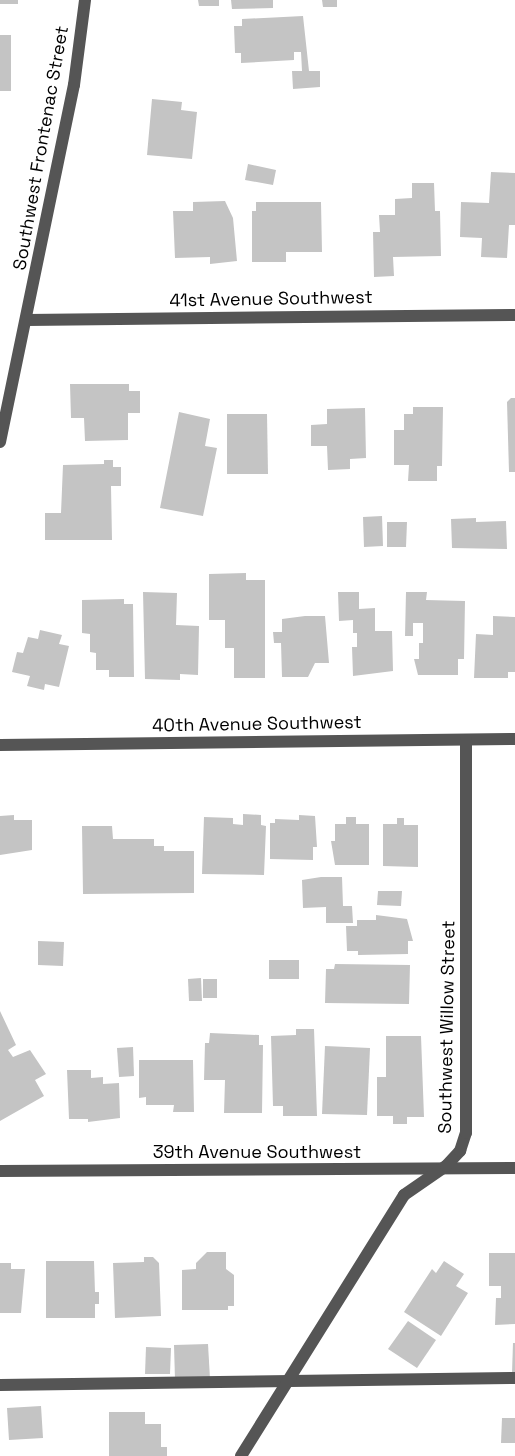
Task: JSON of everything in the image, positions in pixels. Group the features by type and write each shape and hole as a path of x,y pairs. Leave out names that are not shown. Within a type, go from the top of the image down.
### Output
{"street":[{"name":"Southwest Frontenac Street","path":"0,442 74,85 85,0"},
{"name":"41st Avenue Southwest","path":"27,320 515,315"},
{"name":"40th Avenue Southwest","path":"0,745 515,739"},
{"name":"Southwest Willow Street","path":"241,1456 292,1378 404,1195 442,1169 460,1151 466,1133 466,740"},
{"name":"39th Avenue Southwest","path":"0,1171 515,1168"},
{"path":"0,1385 292,1378 515,1378"}],"building":[{"path":"0,0 18,0 18,4 0,4"},
{"path":"198,0 219,0 219,6 199,6"},
{"path":"231,0 273,0 273,8 232,9"},
{"path":"322,0 337,0 337,7 323,7"},
{"path":"303,16 309,71 320,71 320,87 293,89 292,71 302,71 301,52 294,52 294,60 241,63 241,53 235,53 234,26 242,26 242,19"},
{"path":"0,35 11,35 11,91 0,91"},
{"path":"152,99 182,102 181,110 197,112 192,159 147,155"},
{"path":"248,164 276,170 273,185 245,180"},
{"path":"491,172 515,173 515,225 509,225 507,258 481,257 482,238 460,237 461,202 489,203"},
{"path":"412,183 434,183 435,211 440,211 441,256 393,257 394,276 374,277 373,232 380,232 379,215 395,215 395,199 412,198"},
{"path":"225,201 233,218 237,261 210,264 210,257 175,258 173,211 193,211 193,202"},
{"path":"256,202 321,202 322,252 286,252 286,262 252,262 252,211 256,211"},
{"path":"70,384 129,384 129,391 140,391 140,413 128,413 128,440 85,441 84,418 71,418"},
{"path":"515,398 515,472 509,472 507,402"},
{"path":"413,407 443,407 442,466 437,466 437,481 408,481 409,465 394,465 394,430 404,430 404,414 413,414"},
{"path":"365,408 366,458 350,459 350,469 328,470 327,446 311,446 311,425 327,424 327,409"},
{"path":"179,412 210,419 205,446 217,448 203,516 160,508"},
{"path":"227,414 267,414 268,474 227,474"},
{"path":"104,460 113,460 113,467 121,467 121,486 111,486 112,540 45,540 45,513 61,513 63,465 104,464"},
{"path":"382,516 383,546 364,547 363,517"},
{"path":"476,518 476,522 506,521 507,549 452,548 451,519"},
{"path":"387,522 407,522 406,547 387,547"},
{"path":"246,573 246,580 265,580 265,678 234,678 234,648 225,648 225,620 209,620 209,574"},
{"path":"143,592 177,593 176,625 199,626 198,675 180,674 180,680 145,679"},
{"path":"338,592 359,592 359,609 375,608 375,631 392,631 393,671 353,676 352,647 357,647 357,633 353,633 353,620 339,621"},
{"path":"406,592 427,592 426,600 465,601 464,659 458,659 458,675 418,675 414,659 419,659 419,643 423,643 423,623 413,623 413,636 405,636"},
{"path":"124,599 124,604 133,604 134,677 109,677 109,670 96,670 96,653 90,652 90,634 82,633 82,600"},
{"path":"325,616 329,663 315,663 308,677 282,677 281,643 274,643 273,632 282,632 282,619"},
{"path":"493,616 515,617 515,672 508,672 508,678 474,678 476,634 493,635"},
{"path":"40,630 62,635 59,644 69,646 59,687 45,684 44,690 27,686 30,676 12,672 17,652 23,653 28,637 38,639"},
{"path":"243,814 261,815 261,825 266,826 264,875 202,874 204,817 233,818 233,824 243,825"},
{"path":"14,815 14,820 32,820 32,850 0,855 0,816"},
{"path":"299,815 315,816 317,847 313,847 313,860 270,859 270,823 275,823 275,819 299,820"},
{"path":"346,817 356,817 356,824 369,824 369,865 335,865 331,841 335,841 335,824 346,824"},
{"path":"397,818 404,818 404,825 418,825 418,867 383,866 383,824 397,824"},
{"path":"82,826 112,826 113,839 154,839 154,846 164,846 164,851 194,851 194,893 83,894"},
{"path":"342,877 343,906 352,906 353,923 326,923 326,907 303,908 302,880"},
{"path":"378,891 402,891 401,906 377,905"},
{"path":"376,915 407,919 413,941 408,941 408,954 358,955 358,951 347,951 346,926 357,926 357,920 376,920"},
{"path":"38,941 64,942 63,966 38,965"},
{"path":"269,960 299,960 299,979 269,979"},
{"path":"335,964 410,965 409,1004 325,1003 326,969 334,969"},
{"path":"201,978 202,1001 189,1001 188,979"},
{"path":"203,979 217,979 217,998 203,998"},
{"path":"0,1011 16,1045 8,1050 13,1057 30,1050 46,1074 35,1080 44,1096 0,1121"},
{"path":"296,1029 314,1029 317,1116 283,1116 283,1106 273,1106 271,1036 296,1035"},
{"path":"210,1033 259,1035 259,1045 263,1045 262,1113 224,1113 225,1080 204,1080 205,1043 209,1043"},
{"path":"386,1036 421,1036 424,1117 407,1117 407,1124 393,1124 393,1116 377,1116 377,1077 386,1077"},
{"path":"325,1046 370,1048 367,1115 322,1114"},
{"path":"133,1047 134,1076 119,1077 117,1048"},
{"path":"139,1060 193,1060 194,1112 173,1112 174,1105 146,1105 146,1097 139,1098"},
{"path":"67,1070 91,1070 91,1078 103,1077 103,1084 119,1083 120,1118 88,1122 88,1119 69,1119"},
{"path":"207,1252 226,1252 226,1269 234,1275 234,1306 228,1306 228,1310 182,1310 182,1270 196,1269 196,1263"},
{"path":"489,1253 515,1253 515,1324 495,1325 496,1298 501,1298 501,1286 489,1286"},
{"path":"144,1257 153,1257 159,1263 161,1316 115,1318 113,1263 144,1262"},
{"path":"46,1261 94,1261 95,1292 99,1292 99,1304 95,1304 95,1318 46,1318"},
{"path":"444,1261 464,1274 456,1286 468,1293 441,1336 404,1312 432,1269 436,1273"},
{"path":"0,1263 11,1263 11,1269 25,1269 21,1313 0,1313"},
{"path":"408,1321 436,1340 417,1368 388,1349"},
{"path":"513,1343 515,1343 515,1373 512,1373"},
{"path":"208,1344 210,1379 175,1380 174,1345"},
{"path":"146,1347 171,1348 170,1374 145,1374"},
{"path":"41,1406 43,1438 9,1440 7,1408"},
{"path":"109,1412 145,1412 145,1424 161,1424 161,1447 167,1447 167,1456 109,1456"},
{"path":"502,1418 515,1418 515,1443 501,1443"}]}
